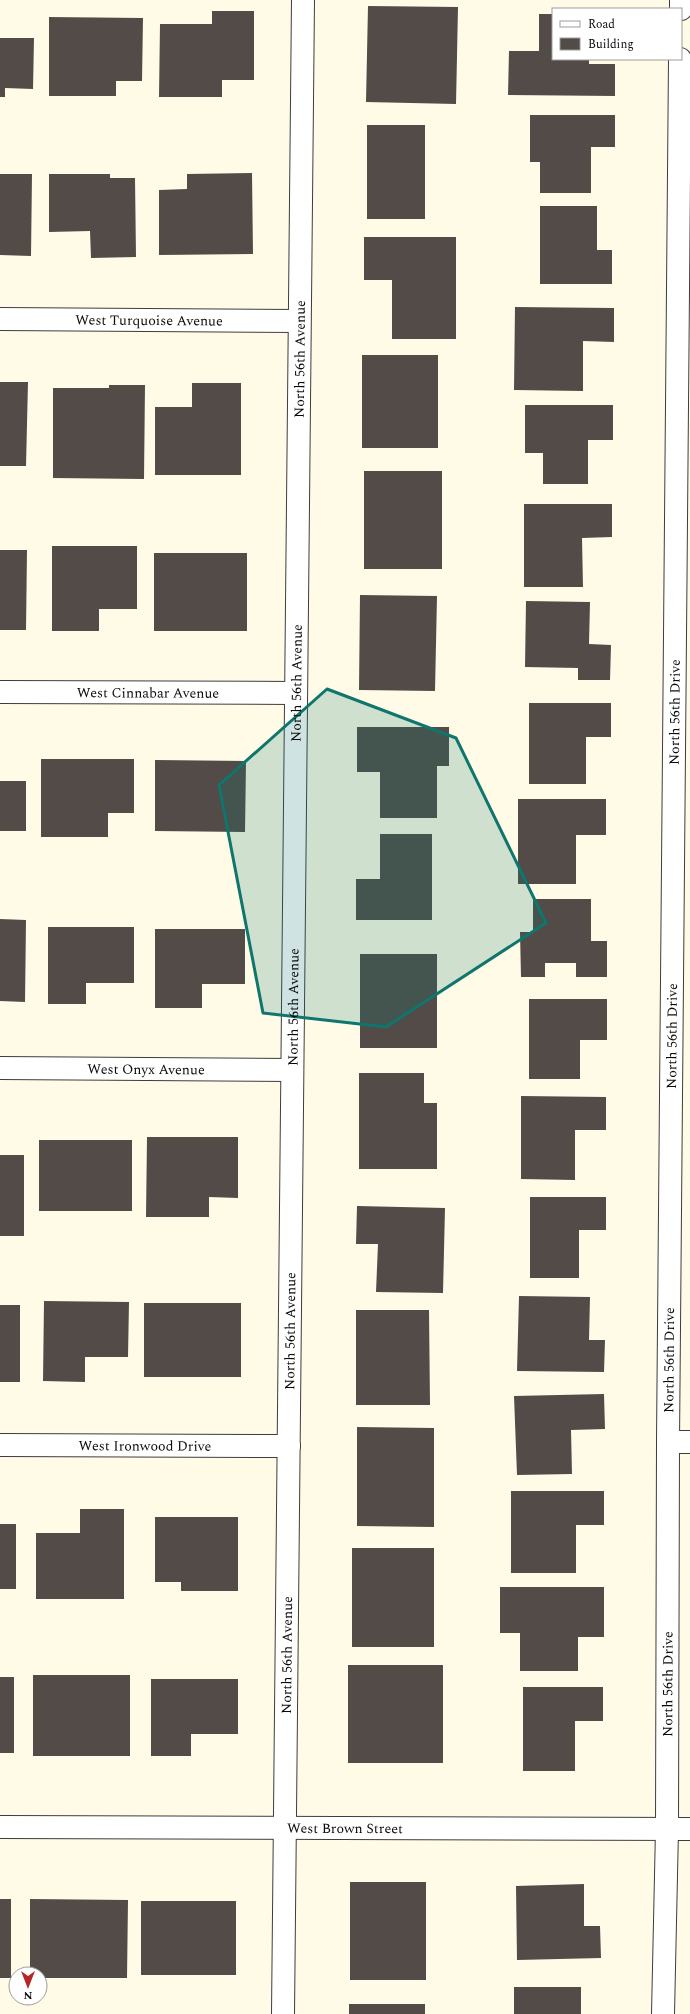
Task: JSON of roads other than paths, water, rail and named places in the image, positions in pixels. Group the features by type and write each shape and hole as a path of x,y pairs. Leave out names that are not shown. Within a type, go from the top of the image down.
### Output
{"street":[{"name":"North 56th Avenue","path":"283,2014 303,0"},
{"name":"North 56th Drive","path":"664,2014 667,1829 668,1442 681,1063 685,319 680,60"},
{"name":"West Turquoise Avenue","path":"0,319 299,321"},
{"name":"West Cinnabar Avenue","path":"0,692 296,693"},
{"name":"West Onyx Avenue","path":"0,1068 292,1070"},
{"path":"668,1442 690,1442"},
{"name":"West Ironwood Drive","path":"0,1445 289,1446"},
{"name":"West Brown Street","path":"0,1827 690,1829"}]}
